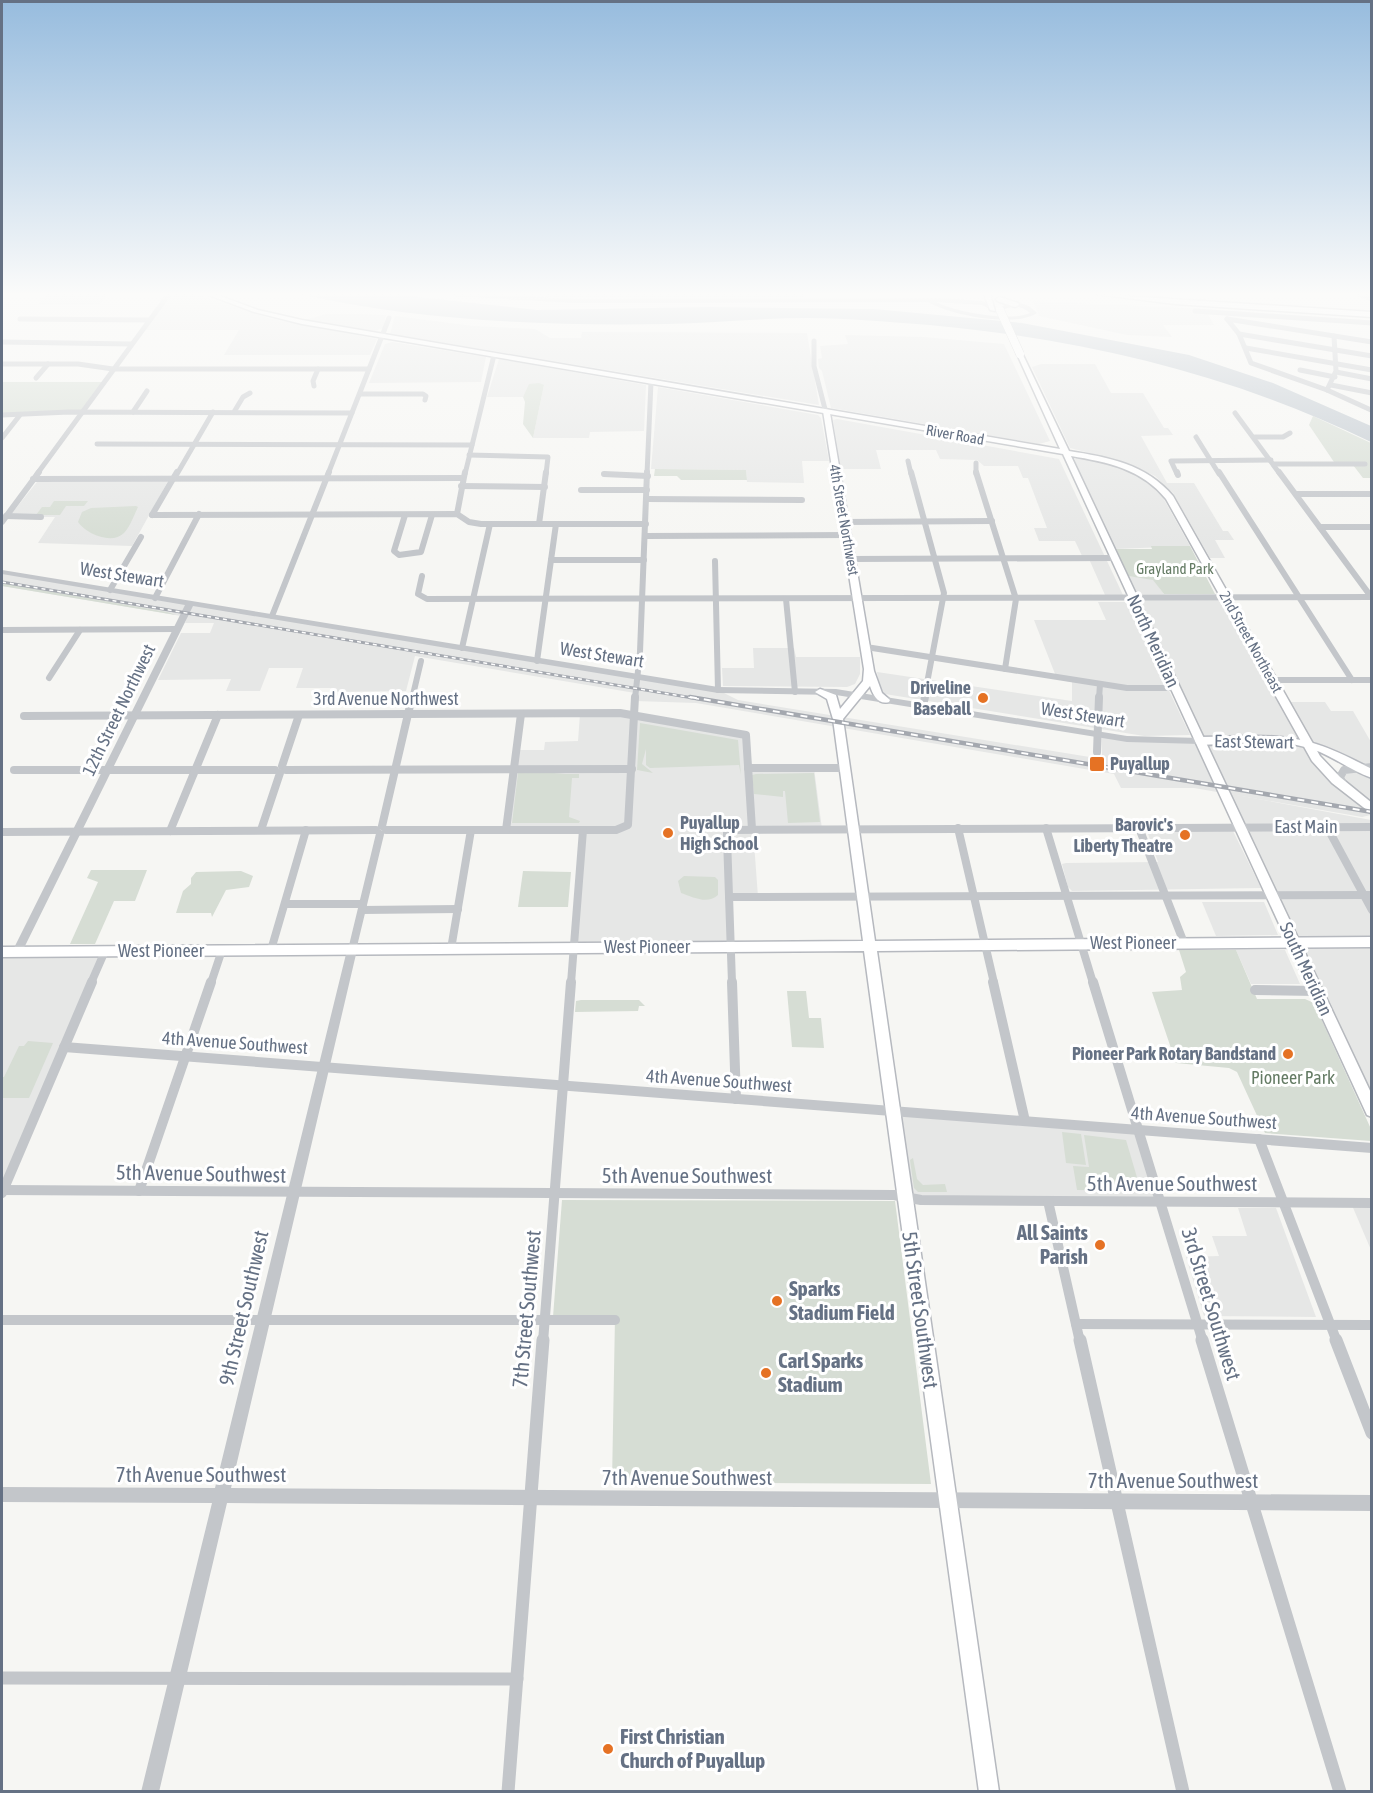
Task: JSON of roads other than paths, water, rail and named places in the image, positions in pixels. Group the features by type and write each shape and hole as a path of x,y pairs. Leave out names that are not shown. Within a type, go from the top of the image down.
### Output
{"main road":[{"name":"River Road","path":"626,378 1066,454"},
{"name":"North Meridian","path":"1025,378 1066,454"},
{"name":"North Meridian","path":"1031,378 1240,827"},
{"name":"4th Street Northwest","path":"826,413 869,669 876,692 885,700"},
{"path":"1013,445 1051,445 1054,443 1053,433"},
{"name":"2nd Street Northeast","path":"1066,454 1093,458 1135,470 1164,490 1308,744 1321,764 1371,810"},
{"path":"1071,465 1072,457 1093,458"},
{"path":"838,719 868,682 869,669"},
{"name":"5th Street Southwest","path":"820,692 832,697 838,719 989,1791"},
{"name":"East Stewart","path":"1200,741 1278,741 1308,744"},
{"path":"1308,744 1371,774"},
{"name":"South Meridian","path":"1240,827 1371,1111"},
{"name":"West Pioneer","path":"2,952 1371,942"}],"street":[{"path":"3,519 107,378"},
{"path":"314,378 314,386"},
{"path":"272,616 366,378"},
{"path":"457,514 461,486 488,378"},
{"name":"4th Street Northwest","path":"818,378 826,413"},
{"path":"1294,378 1329,388 1371,393"},
{"path":"1329,388 1333,378"},
{"path":"2,832 624,828 630,821 633,715 643,600 651,382"},
{"path":"1329,388 1371,410"},
{"path":"133,412 147,391"},
{"path":"234,412 243,397 250,393"},
{"path":"360,394 423,394 426,396 425,400"},
{"path":"2,415 81,412 352,412"},
{"path":"213,412 152,514 457,514 469,522 490,524 646,524"},
{"path":"1235,413 1371,598"},
{"path":"2,438 20,415"},
{"path":"1255,438 1283,437 1290,433"},
{"path":"1196,437 1352,680"},
{"path":"97,444 472,445"},
{"path":"469,455 548,457 539,524"},
{"path":"908,461 944,590 923,706"},
{"path":"1178,475 1171,461 1365,464"},
{"path":"976,463 975,470 1016,599 1005,669"},
{"path":"604,474 648,476"},
{"path":"33,479 463,478"},
{"path":"461,486 545,487"},
{"path":"581,490 647,490"},
{"path":"1296,494 1371,494"},
{"path":"647,499 802,500"},
{"path":"154,598 198,514"},
{"path":"405,515 394,548 394,553 399,555 421,552 432,514"},
{"path":"3,519 41,517"},
{"path":"845,522 993,521"},
{"path":"462,648 490,524"},
{"path":"537,660 556,524"},
{"path":"1320,527 1371,527"},
{"path":"645,536 847,536"},
{"path":"110,590 141,537"},
{"path":"851,559 1115,558"},
{"path":"551,560 644,560"},
{"path":"715,561 718,690"},
{"name":"West Stewart","path":"2,572 718,690 856,695 1148,741 1200,741"},
{"path":"422,576 418,592 420,598 943,600 1371,598"},
{"path":"786,600 795,692"},
{"name":"12th Street Northwest","path":"17,952 190,603"},
{"path":"2,630 177,629"},
{"path":"50,678 80,630"},
{"path":"866,647 1127,688 1175,688"},
{"name":"9th Street Southwest","path":"150,1791 421,661"},
{"path":"1272,680 1371,680"},
{"path":"1097,752 1100,684"},
{"path":"506,830 521,714"},
{"path":"170,831 218,715"},
{"path":"261,830 299,715"},
{"name":"3rd Avenue Northwest","path":"24,716 633,715 746,735"},
{"path":"746,735 752,829"},
{"path":"1344,787 1340,777 1342,772 1347,769 1371,767"},
{"path":"748,768 845,768"},
{"path":"14,771 632,769"},
{"path":"1327,827 1367,895 1371,910"},
{"name":"East Main","path":"729,897 727,835 735,829 1371,827"},
{"path":"958,828 1025,1121"},
{"name":"3rd Street Southwest","path":"1046,828 1340,1791"},
{"path":"1139,828 1184,943"},
{"path":"271,950 306,830"},
{"path":"451,949 471,830"},
{"name":"7th Street Southwest","path":"508,1791 584,830"},
{"path":"736,1099 729,897 1367,895"},
{"path":"286,904 458,909"},
{"path":"139,1191 222,950"},
{"path":"2,1191 105,951"},
{"path":"1255,990 1316,991"},
{"name":"4th Avenue Southwest","path":"64,1047 1371,1148"},
{"path":"1259,1139 1371,1433"},
{"name":"5th Avenue Southwest","path":"2,1191 904,1197 921,1200 1371,1203"},
{"path":"1047,1201 1183,1791"},
{"path":"2,1320 615,1320"},
{"path":"1076,1324 1371,1325"},
{"name":"7th Avenue Southwest","path":"2,1494 1371,1503"},
{"path":"2,1678 178,1676 517,1679"}],"railway":[{"path":"2,582 699,699"},
{"path":"690,697 1372,812"}],"place":[{"name":"Driveline Baseball","path":"983,698"},
{"name":"Puyallup","path":"1097,764"},
{"name":"Puyallup High School","path":"668,833"},
{"name":"Barovic's Liberty Theatre","path":"1185,835"},
{"name":"Pioneer Park Rotary Bandstand","path":"1288,1054"},
{"name":"All Saints Parish","path":"1100,1245"},
{"name":"Sparks Stadium Field","path":"777,1301"},
{"name":"Carl Sparks Stadium","path":"766,1373"},
{"name":"First Christian Church of Puyallup","path":"608,1749"}],"park label":[{"name":"Grayland Park","path":"1175,569"},
{"name":"Pioneer Park","path":"1293,1078"}]}
